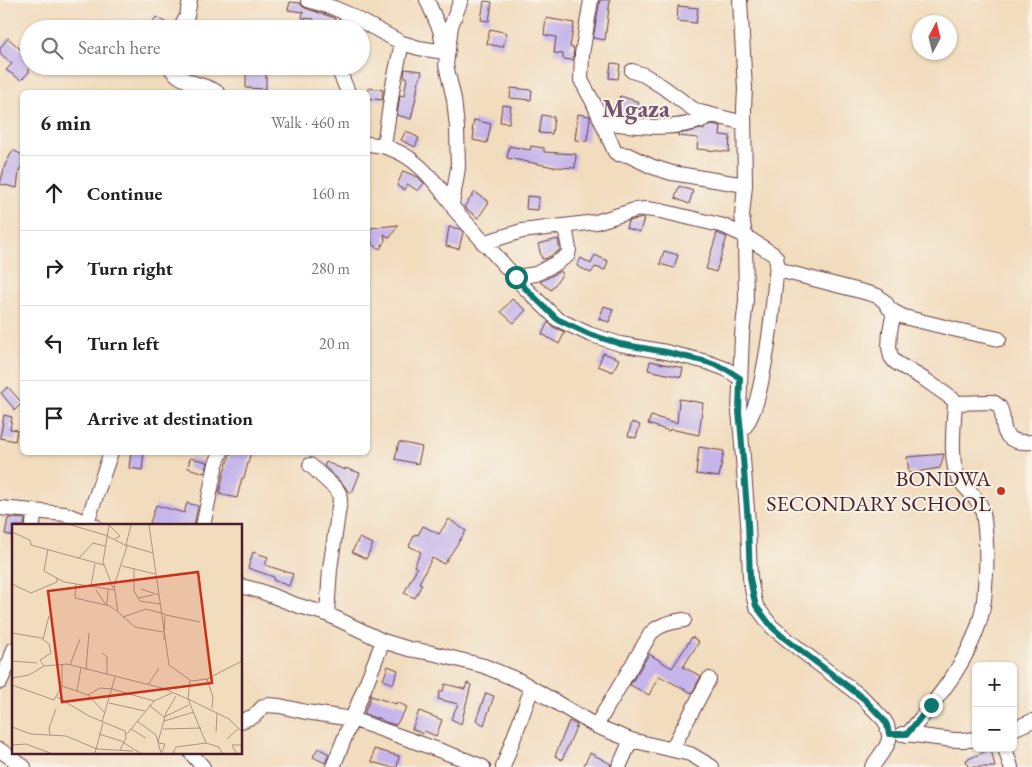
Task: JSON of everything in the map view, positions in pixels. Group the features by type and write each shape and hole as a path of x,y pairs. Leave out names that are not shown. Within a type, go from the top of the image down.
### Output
{"street":[{"path":"185,20 190,0"},
{"path":"308,0 334,8 359,20"},
{"path":"427,0 440,30 454,99 458,168 452,204"},
{"path":"445,58 451,26 461,0"},
{"path":"591,0 580,77 612,147 617,153 628,155 653,167 672,173 745,185"},
{"path":"740,0 744,67 745,185 742,216 746,301 742,335 739,412 748,523 750,578 756,606 772,627 863,698 884,720 889,734 886,747 872,767"},
{"path":"370,26 402,43 445,58"},
{"path":"402,43 394,85 376,145 402,153 417,164 431,178 454,209 483,242 524,287 557,319 589,334 620,344 707,362 726,369 740,378"},
{"path":"632,70 662,87 693,109 744,123"},
{"path":"176,75 212,90"},
{"path":"341,75 347,90"},
{"path":"602,122 634,126 664,126 697,122 711,115"},
{"path":"483,242 522,231 596,222 635,210 646,209 724,226 772,254 776,257 777,263 769,342 760,390 751,417 741,432"},
{"path":"516,277 536,274 568,255 569,249 565,226"},
{"path":"777,263 779,268 786,272 878,296 894,312 904,316 999,339"},
{"path":"894,312 890,331 889,347 891,357 895,362 954,400 953,458 956,474 979,502 983,511 987,558 984,602 978,628 966,654 943,691 907,734"},
{"path":"954,403 996,403 1001,409 1002,425 1008,437 1018,442 1032,442"},
{"path":"0,508 66,514 91,524 110,455"},
{"path":"202,524 220,455"},
{"path":"310,465 337,490 340,500 330,569 327,614"},
{"path":"33,524 34,511"},
{"path":"242,586 327,614 383,641 409,649 484,666 520,681 596,726 631,740 690,754 712,767"},
{"path":"596,726 651,633 662,625 684,620"},
{"path":"333,767 383,641"},
{"path":"0,682 12,658"},
{"path":"672,749 710,679"},
{"path":"503,767 532,688"},
{"path":"242,721 254,716 264,706 268,705 352,719 483,767"},
{"path":"1017,727 1032,721"},
{"path":"889,734 907,734 950,740 972,740"},
{"path":"620,767 631,740"},
{"path":"0,750 24,767"},
{"path":"1006,752 1010,767"},
{"path":"192,754 203,767"}],"building":[{"path":"600,0 610,0 605,40 593,38"},
{"path":"484,1 492,2 489,21 481,20"},
{"path":"290,2 300,3 305,8 335,18 335,20 302,18 303,12 288,10"},
{"path":"678,6 698,8 696,23 677,21"},
{"path":"546,18 574,23 570,47 574,48 573,60 563,59 563,54 554,53 556,37 544,35"},
{"path":"490,29 507,33 503,47 487,44"},
{"path":"8,38 20,49 20,75 26,75 21,80 6,70 12,64 0,53 0,48"},
{"path":"611,63 620,64 618,79 609,78"},
{"path":"405,69 422,71 411,119 397,115 400,95 404,96 407,77 404,77"},
{"path":"246,75 266,75 266,89 246,88"},
{"path":"368,88 383,90 382,100 370,98 370,90"},
{"path":"511,88 532,90 531,100 510,98"},
{"path":"620,96 639,102 634,117 614,115"},
{"path":"502,105 511,106 509,123 500,122"},
{"path":"578,114 590,116 587,141 575,140"},
{"path":"542,115 554,117 552,134 539,133"},
{"path":"474,120 491,124 487,143 473,140"},
{"path":"712,124 721,126 720,135 730,136 729,152 697,149 698,138 678,136 678,134 704,130 704,128"},
{"path":"406,131 419,138 415,147 401,140"},
{"path":"509,146 530,150 531,146 544,148 544,152 576,154 575,168 554,167 507,158"},
{"path":"13,150 20,154 17,188 0,184 5,165"},
{"path":"403,171 418,177 424,183 418,191 407,184 405,190 397,186"},
{"path":"679,186 693,191 689,204 675,198"},
{"path":"475,192 489,202 478,218 464,207"},
{"path":"527,196 539,197 538,210 526,209"},
{"path":"644,218 640,232 626,228 628,221"},
{"path":"398,225 390,238 384,234 385,240 380,249 372,244 370,228"},
{"path":"449,227 460,229 463,232 459,249 446,246"},
{"path":"717,233 727,237 716,272 706,269"},
{"path":"558,239 560,250 542,259 538,244"},
{"path":"664,251 678,255 674,268 660,264"},
{"path":"595,255 608,261 605,270 595,267 591,273 577,266 581,258 591,264"},
{"path":"560,271 562,275 551,290 540,282"},
{"path":"512,299 526,310 514,323 501,312"},
{"path":"604,306 613,309 609,322 599,319"},
{"path":"548,322 553,327 565,332 559,344 542,334"},
{"path":"603,353 619,359 613,372 598,366"},
{"path":"650,361 683,368 681,377 648,370"},
{"path":"8,387 20,401 20,405 15,410 1,393"},
{"path":"679,399 703,403 699,435 670,429 669,431 648,424 651,416 677,423"},
{"path":"4,415 12,417 10,429 17,430 15,441 0,438"},
{"path":"632,422 640,425 636,438 628,436"},
{"path":"399,442 422,447 418,464 395,459"},
{"path":"699,447 724,451 719,477 696,474"},
{"path":"944,454 940,468 909,473 907,457"},
{"path":"131,455 144,455 142,470 129,468"},
{"path":"230,455 250,455 237,498 219,494"},
{"path":"190,458 208,462 205,473 188,468"},
{"path":"326,462 345,470 345,468 360,473 352,493 324,466"},
{"path":"187,503 198,506 194,524 150,524 156,505 184,513"},
{"path":"8,518 25,519 24,524 12,524 12,536 5,534"},
{"path":"449,519 466,531 444,564 432,558 419,583 422,584 415,598 404,593 417,568 414,566 421,552 409,546 415,534 418,535 423,526 439,534"},
{"path":"359,538 373,544 366,559 352,552"},
{"path":"253,552 268,557 265,565 293,574 289,586 273,580 274,577 248,568"},
{"path":"692,637 699,642 683,667 701,676 692,693 659,676 649,695 630,685 649,654 672,668"},
{"path":"388,666 398,670 393,684 383,680"},
{"path":"467,683 471,685 461,724 451,719 458,704 438,699 440,691 443,691 445,684 465,689"},
{"path":"486,693 494,696 484,725 476,720"},
{"path":"371,696 396,704 397,702 407,707 396,725 385,722 378,717 378,719 364,714"},
{"path":"419,711 442,720 436,736 424,731 423,734 412,729"},
{"path":"569,721 577,725 562,760 555,756"},
{"path":"318,748 329,754 325,763 313,757"},
{"path":"374,749 399,756 397,767 372,762"},
{"path":"984,752 992,752 995,767 968,767 966,760"},
{"path":"590,753 611,764 610,767 583,767"}],"place":[{"name":"BONDWA SECONDARY SCHOOL","path":"1001,491"}],"district":[{"name":"Mgaza","path":"636,108"}],"route":[{"path":"516,277 542,306 557,319 589,334 620,344 707,362 726,369 740,378 739,412 746,492 750,578 756,606 772,627 783,637 863,698 884,720 889,734 907,734 931,705"}]}
